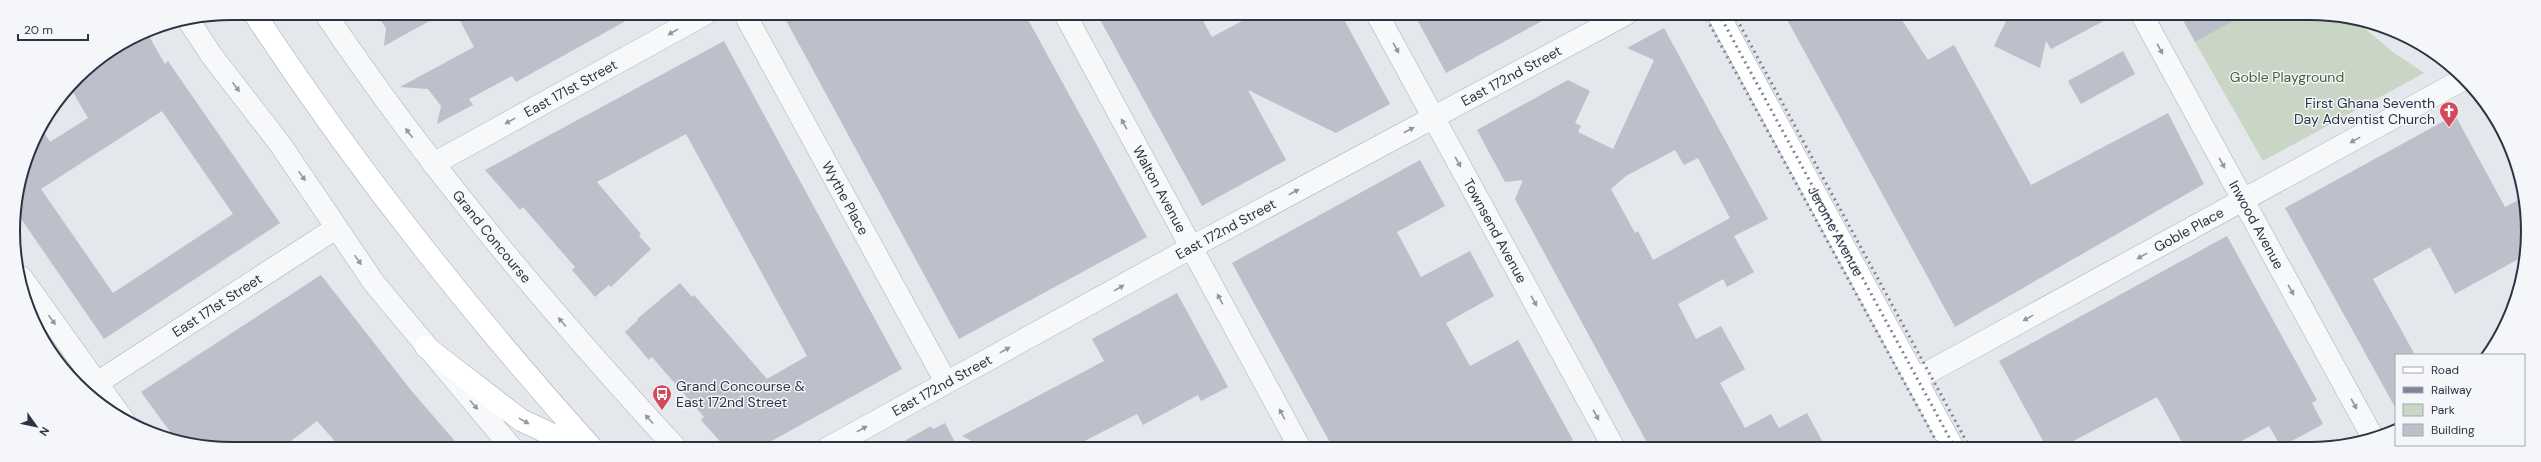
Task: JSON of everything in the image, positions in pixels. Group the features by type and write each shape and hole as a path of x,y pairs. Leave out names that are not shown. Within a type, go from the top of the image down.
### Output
{"main road":[{"path":"259,20 390,206 466,303 587,442"},
{"name":"Jerome Avenue","path":"1721,20 1950,442"},
{"path":"426,347 521,420 567,442"}],"street":[{"name":"Grand Concourse","path":"330,20 433,164 561,320 670,442"},
{"name":"East 171st Street","path":"433,164 695,20"},
{"name":"Wythe Place","path":"748,20 946,382"},
{"name":"Walton Avenue","path":"1068,20 1297,442"},
{"name":"Townsend Avenue","path":"1380,20 1611,442"},
{"name":"East 172nd Street","path":"839,442 1192,247 1615,20"},
{"name":"Inwood Avenue","path":"2145,20 2371,433"},
{"path":"191,24 212,56 280,144 374,283 507,442"},
{"name":"Goble Place","path":"1916,379 2459,82"},
{"name":"East 171st Street","path":"97,383 336,228"},
{"path":"27,285 113,405"}],"green space":[{"name":"Goble Playground","path":"2236,20 2324,20 2363,26 2393,52 2424,73 2263,161 2195,42"}],"building":[{"path":"380,20 431,20 384,46 386,28"},
{"path":"460,20 627,20 516,82 512,76 469,99 473,105 437,124 441,106 428,89 400,87 474,47"},
{"path":"786,20 1028,20 1147,237 959,339"},
{"path":"1100,20 1202,20 1212,37 1244,20 1344,20 1390,104 1336,133 1248,90 1286,160 1202,206"},
{"path":"1417,20 1544,20 1446,73"},
{"path":"1787,20 1902,20 1928,60 1954,45 2031,185 2168,113 2204,184 1955,327"},
{"path":"2007,20 2106,20 2051,49 2046,41 2040,68 1994,46"},
{"path":"2183,20 2236,20 2195,42"},
{"path":"1664,28 1768,219 1734,236 1754,272 1727,287 1723,279 1678,304 1696,339 1721,326 1745,369 1720,383 1745,428 1771,414 1779,428 1807,413 1823,442 1647,442 1515,199 1523,180 1505,182 1477,130 1568,80 1590,91 1575,123 1581,126 1578,132 1613,149 1654,60 1627,48","holes":["1675,150 1684,165 1698,158 1730,218 1653,260 1638,231 1635,233 1611,189 1626,176"]},
{"path":"149,36 165,64 168,61 280,223 104,339 20,217 27,176 36,150 44,133 50,142 88,118 73,91 92,72 125,48","holes":["162,111 233,214 113,293 41,189"]},
{"path":"724,41 902,369 770,442 721,442 701,420 704,417 652,357 649,360 625,332 638,320 637,319 680,283 692,297 694,295 767,379 807,356 686,134 597,182 641,234 639,236 651,249 611,287 609,285 595,297 572,270 575,267 523,207 520,210 485,170"},
{"path":"2123,51 2135,74 2081,104 2068,81"},
{"path":"2455,115 2505,207 2519,200 2521,217 2521,245 2519,259 2455,294 2430,247 2373,279 2414,354 2395,354 2395,407 2285,208"},
{"path":"1420,160 1445,206 1397,232 1421,277 1470,251 1494,296 1446,323 1470,366 1518,340 1573,440 1569,442 1330,442 1232,263"},
{"path":"2227,236 2317,400 2312,403 2323,424 2290,442 2278,442 2269,426 2240,442 2182,442 2157,397 2071,442 2044,442 1999,361"},
{"path":"321,275 410,389 456,442 336,442 317,421 290,442 217,442 190,438 172,434 141,392"},
{"path":"1177,293 1228,387 1201,401 1198,395 1143,425 1137,414 1083,442 974,442 962,436 1104,361 1092,339"},
{"path":"945,423 955,442 903,442 931,426 933,429"}],"railway":[{"path":"1707,20 1937,442"},
{"path":"1722,20 1952,442"},
{"path":"1737,20 1967,442"}],"place":[{"name":"First Ghana Seventh Day Adventist Church","path":"2449,128"},
{"name":"Grand Concourse & East 172nd Street","path":"662,411"}]}
